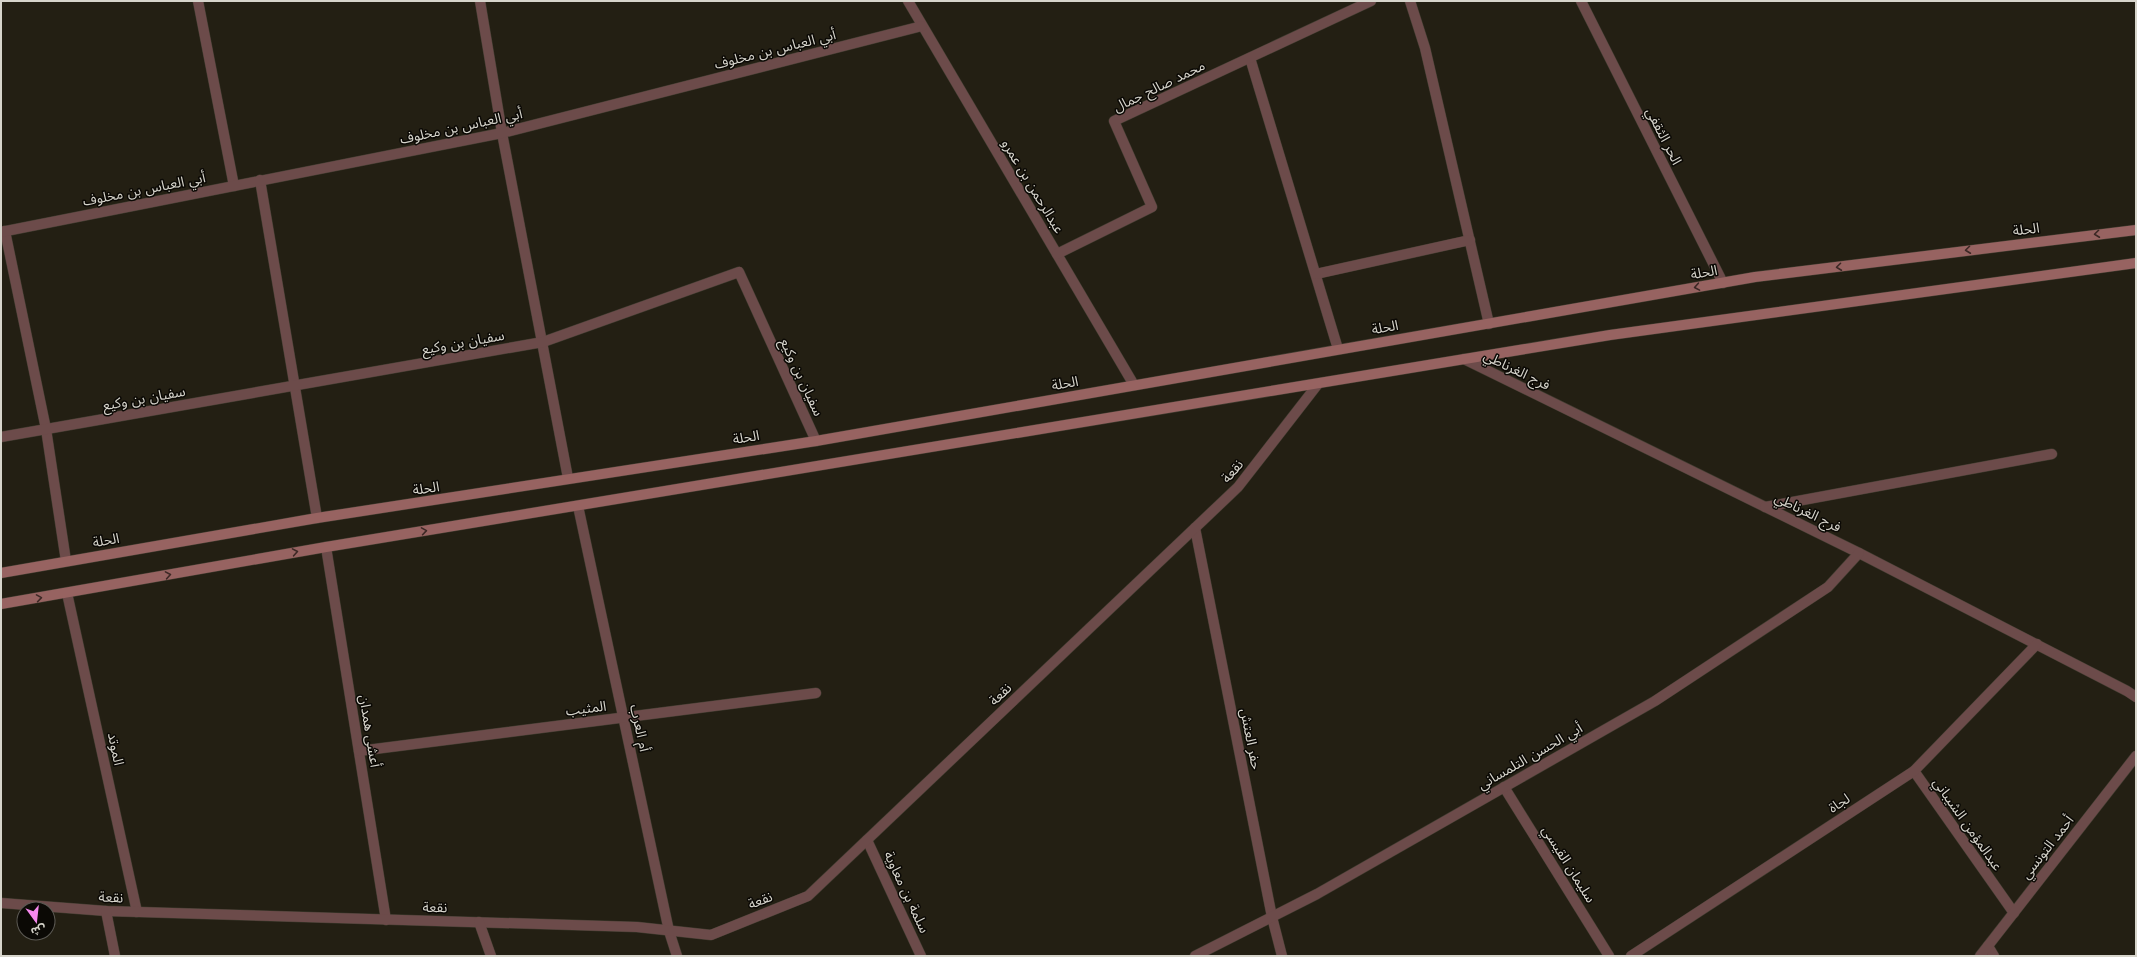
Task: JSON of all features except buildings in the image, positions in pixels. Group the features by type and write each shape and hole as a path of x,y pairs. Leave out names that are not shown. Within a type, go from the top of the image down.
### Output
{"main road":[{"name":"الحلة","path":"1,573 66,560 317,518 816,440 1756,277 2136,230"},
{"path":"1,604 326,547 1610,335 2136,263"}],"street":[{"path":"198,1 234,186"},
{"path":"480,1 502,133 568,478"},
{"name":"عبدالرحمن بن عمرو","path":"908,1 1134,385"},
{"name":"محمد صالح جمال","path":"1057,254 1152,207 1114,121 1371,1"},
{"path":"1410,1 1425,48 1489,324"},
{"name":"الحر الثقفي","path":"1581,1 1723,283"},
{"name":"أبي العباس بن مخلوف","path":"3,231 502,133 922,26"},
{"path":"1250,58 1338,349"},
{"path":"260,180 293,386 317,518"},
{"path":"3,231 46,430 66,560"},
{"path":"1316,274 1470,240"},
{"name":"سفيان بن وكيع","path":"1,437 543,342 739,272 816,440"},
{"name":"فرج الغرناطي","path":"1464,359 1859,553 2037,644 2136,697"},
{"name":"نقعة","path":"1,903 106,911 637,927 711,935 808,896 1238,486 1318,384"},
{"path":"1764,507 2052,454"},
{"name":"أم العرب","path":"578,506 669,931 677,956"},
{"name":"حفر العتش","path":"1195,528 1272,917 1282,956"},
{"name":"أعشى همدان","path":"326,547 386,920"},
{"name":"أبي الحسن التلمساني","path":"1195,956 1317,894 1655,701 1828,587 1859,553"},
{"name":"الموتد","path":"67,593 137,912"},
{"name":"لجاة","path":"1631,956 1914,771 2037,644"},
{"name":"المثيب","path":"359,751 816,693"},
{"name":"أحمد التونسي","path":"1980,956 2136,756"},
{"name":"عبدالمؤمن الشيباني","path":"1914,771 2014,913"},
{"name":"سليمان القيسي","path":"1504,787 1609,956"},
{"name":"سلمة بن معاوية","path":"867,840 921,956"},
{"path":"106,911 115,956"},
{"path":"479,922 491,956"},
{"path":"1988,946 1994,956"}]}
